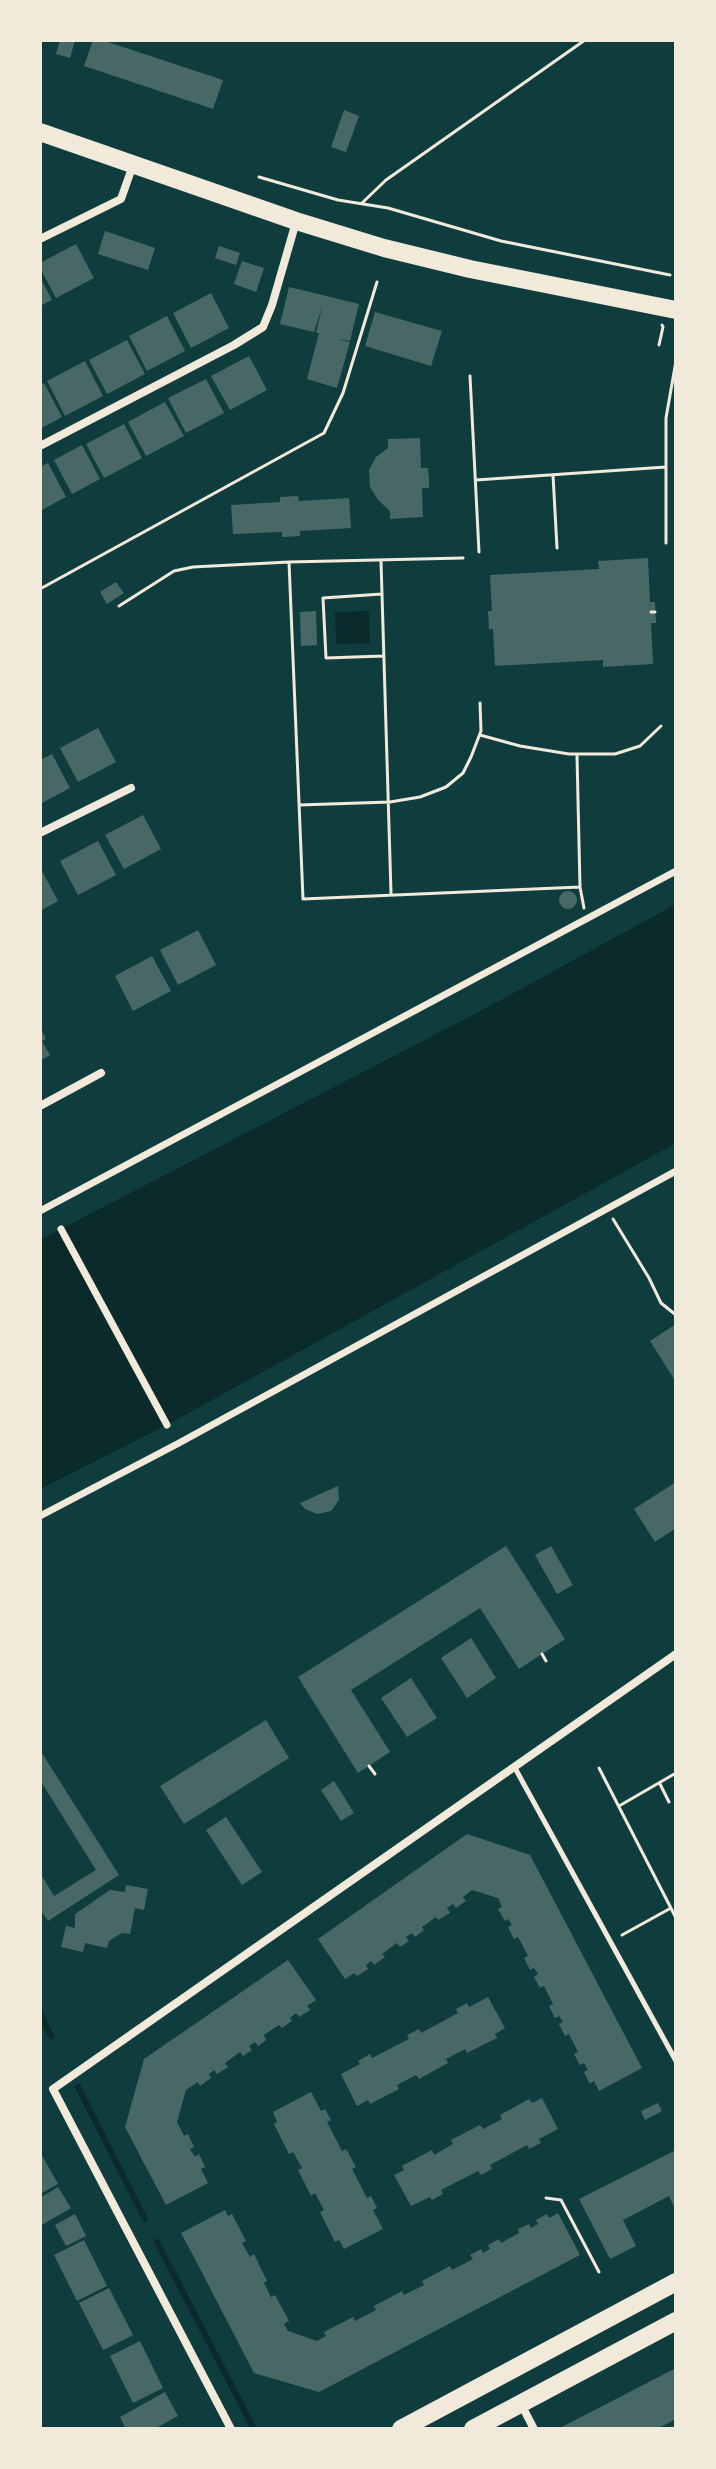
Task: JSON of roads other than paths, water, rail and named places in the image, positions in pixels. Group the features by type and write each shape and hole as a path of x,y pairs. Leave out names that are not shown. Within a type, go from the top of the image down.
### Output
{"main road":[{"path":"40,132 296,221 384,248 470,269 676,310"},
{"path":"401,2429 676,2282"},
{"path":"473,2429 676,2321"}],"street":[{"path":"40,239 121,199 133,165"},
{"path":"40,446 263,327 296,221"},
{"path":"40,833 131,788"},
{"path":"40,1211 676,871"},
{"path":"40,1106 101,1073"},
{"path":"40,1516 676,1171"},
{"path":"61,1229 167,1425"},
{"path":"231,2429 53,2089 676,1654"},
{"path":"521,2404 534,2429"}],"lane":[{"path":"515,1768 676,2061"}],"water":[{"path":"369,611 370,643 336,644 335,612"},
{"path":"676,904 676,1143 167,1425 40,1489 40,1240 490,1006"}],"waterway":[{"path":"40,2013 51,2036"},
{"path":"78,2087 145,2219"},
{"path":"157,2242 254,2429"}]}
